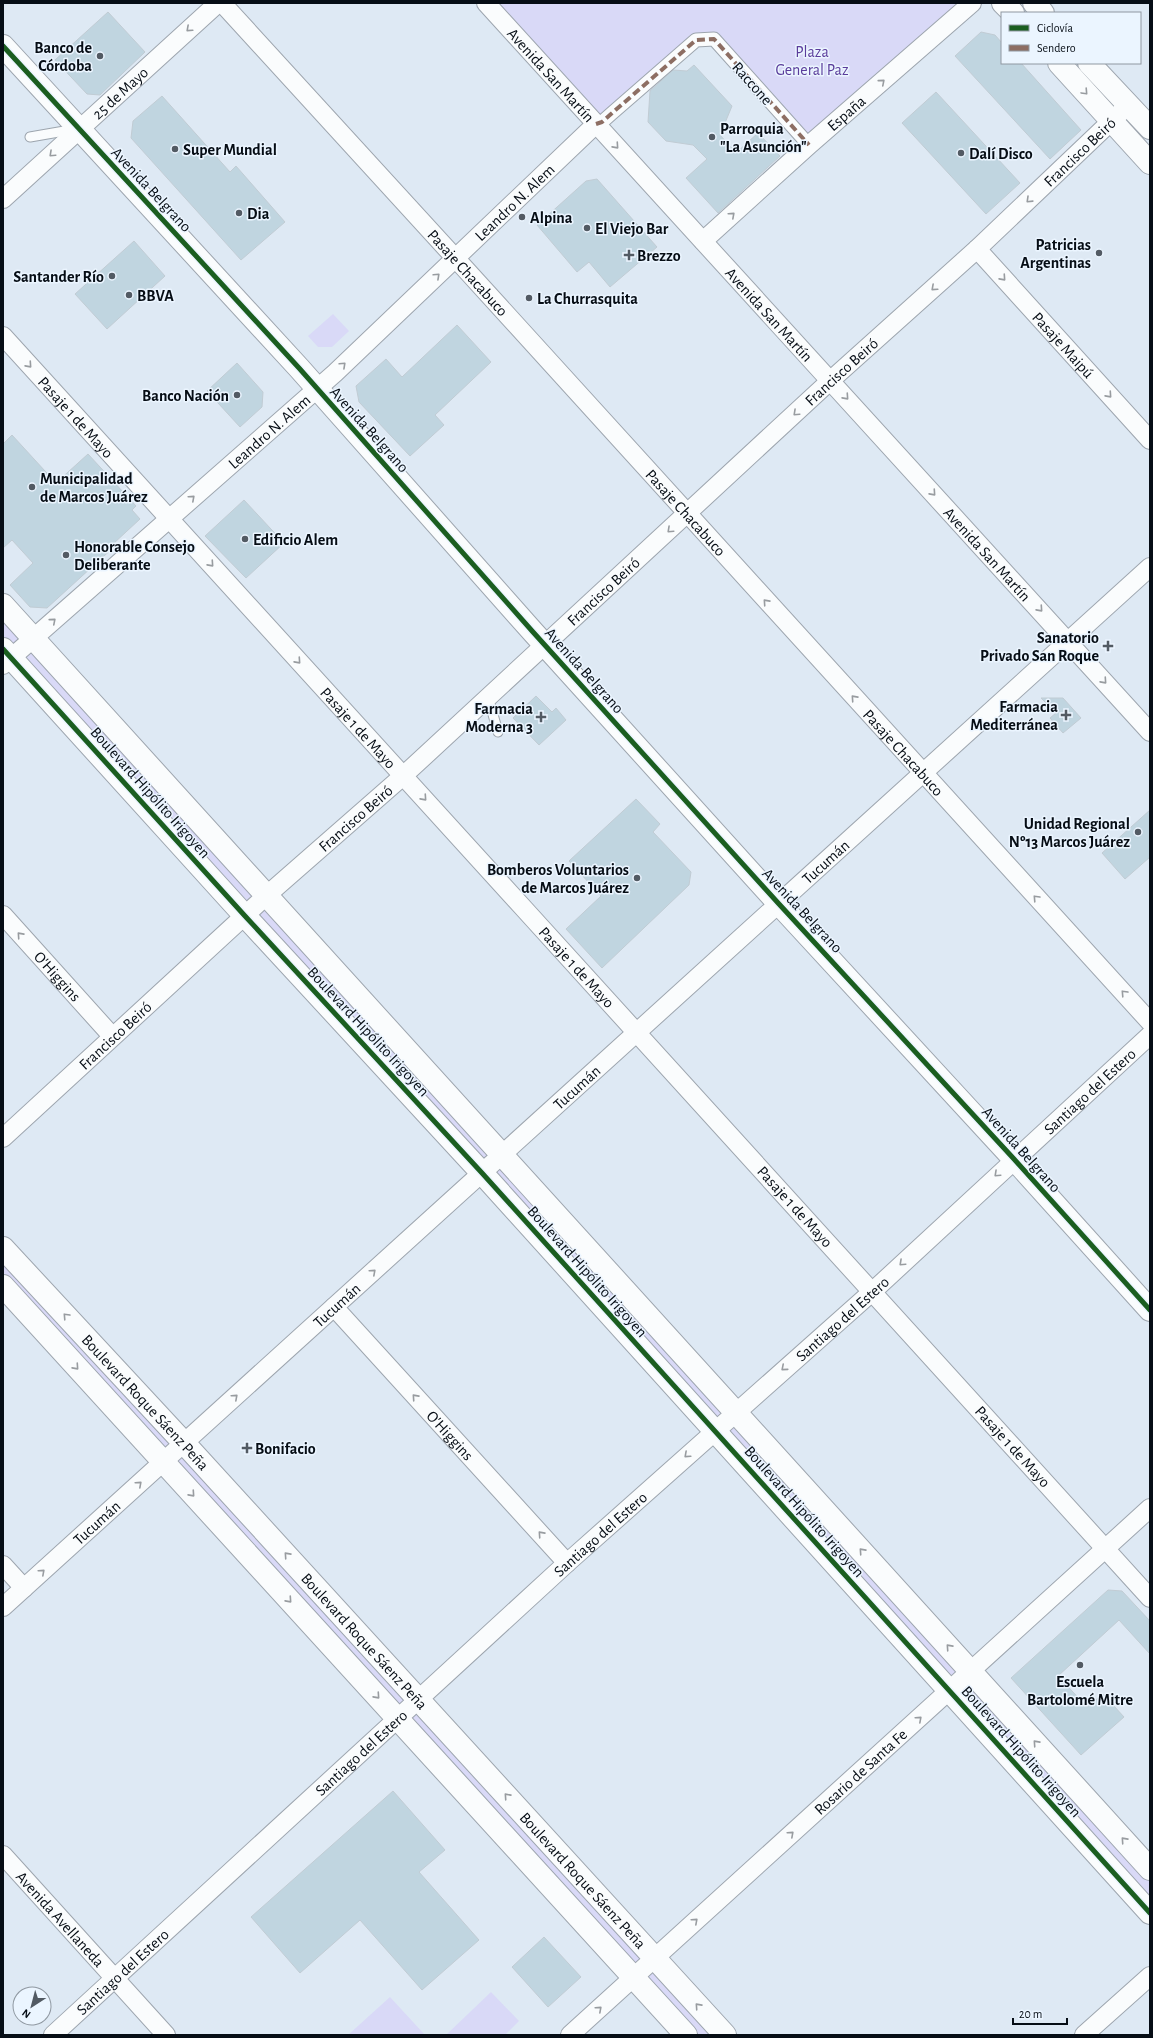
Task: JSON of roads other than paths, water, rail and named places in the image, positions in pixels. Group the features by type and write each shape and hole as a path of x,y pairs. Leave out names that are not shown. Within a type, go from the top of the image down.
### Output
{"street":[{"name":"25 de Mayo","path":"3,199 218,3"},
{"name":"Pasaje Chacabuco","path":"222,3 456,258 922,774 1150,1022"},
{"name":"Avenida San Martín","path":"486,3 1069,641 1150,732"},
{"name":"España","path":"703,241 809,145 972,3"},
{"path":"1003,3 1012,12"},
{"path":"1034,3 1042,12"},
{"name":"Raccone","path":"596,124 602,122 696,40 714,38 809,145"},
{"name":"Avenida Belgrano","path":"3,46 316,388 779,904 1014,1159 1150,1310"},
{"path":"1060,64 1150,163"},
{"path":"1090,64 1150,128"},
{"name":"Francisco Beiró","path":"3,1138 112,1036 266,896 403,776 831,380 977,249 1128,105"},
{"name":"Leandro N. Alem","path":"6,657 33,638 316,388 456,258 596,124"},
{"name":"Pasaje Maipú","path":"977,249 1150,440"},
{"name":"Pasaje 1 de Mayo","path":"3,336 636,1033 873,1291 1150,1598"},
{"name":"Tucumán","path":"3,1607 1150,567"},
{"name":"Boulevard Hipólito Irigoyen","path":"3,605 1150,1868"},
{"name":"Boulevard Hipólito Irigoyen","path":"6,657 482,1173 1150,1913"},
{"name":"O'Higgins","path":"3,915 112,1036"},
{"name":"Santiago del Estero","path":"53,2035 567,1563 714,1430 873,1291 1014,1159 1150,1035"},
{"name":"Boulevard Roque Sáenz Peña","path":"3,1248 419,1699 725,2035"},
{"name":"Boulevard Roque Sáenz Peña","path":"3,1286 686,2035"},
{"name":"O'Higgins","path":"334,1308 567,1563"},
{"name":"Rosario de Santa Fe","path":"570,2035 1150,1508"},
{"path":"3,1565 24,1588"},
{"name":"Avenida Avellaneda","path":"3,1855 166,2035"},
{"path":"1084,2035 1150,1976"}],"lane":[{"path":"30,137 79,129"},
{"path":"488,697 498,732"}],"place":[{"name":"Banco de Córdoba","path":"100,56"},
{"name":"Parroquia \"La Asunción\"","path":"712,137"},
{"name":"Super Mundial","path":"175,149"},
{"name":"Dalí Disco","path":"961,153"},
{"name":"Dia","path":"239,213"},
{"name":"Alpina","path":"522,217"},
{"name":"El Viejo Bar","path":"587,228"},
{"name":"Patricias Argentinas","path":"1099,253"},
{"name":"Brezzo","path":"629,255"},
{"name":"Santander Río","path":"112,276"},
{"name":"BBVA","path":"129,295"},
{"name":"La Churrasquita","path":"529,298"},
{"name":"Banco Nación","path":"237,395"},
{"name":"Municipalidad de Marcos Juárez","path":"32,487"},
{"name":"Edificio Alem","path":"245,539"},
{"name":"Honorable Consejo Deliberante","path":"66,555"},
{"name":"Sanatorio Privado San Roque","path":"1108,646"},
{"name":"Farmacia Mediterránea","path":"1066,715"},
{"name":"Farmacia Moderna 3","path":"541,717"},
{"name":"Unidad Regional Nº13 Marcos Juárez","path":"1138,832"},
{"name":"Bomberos Voluntarios de Marcos Juárez","path":"637,878"},
{"name":"Bonifacio","path":"247,1448"},
{"name":"Escuela Bartolomé Mitre","path":"1080,1665"}],"park label":[{"name":"Plaza General Paz","path":"812,60"}]}
